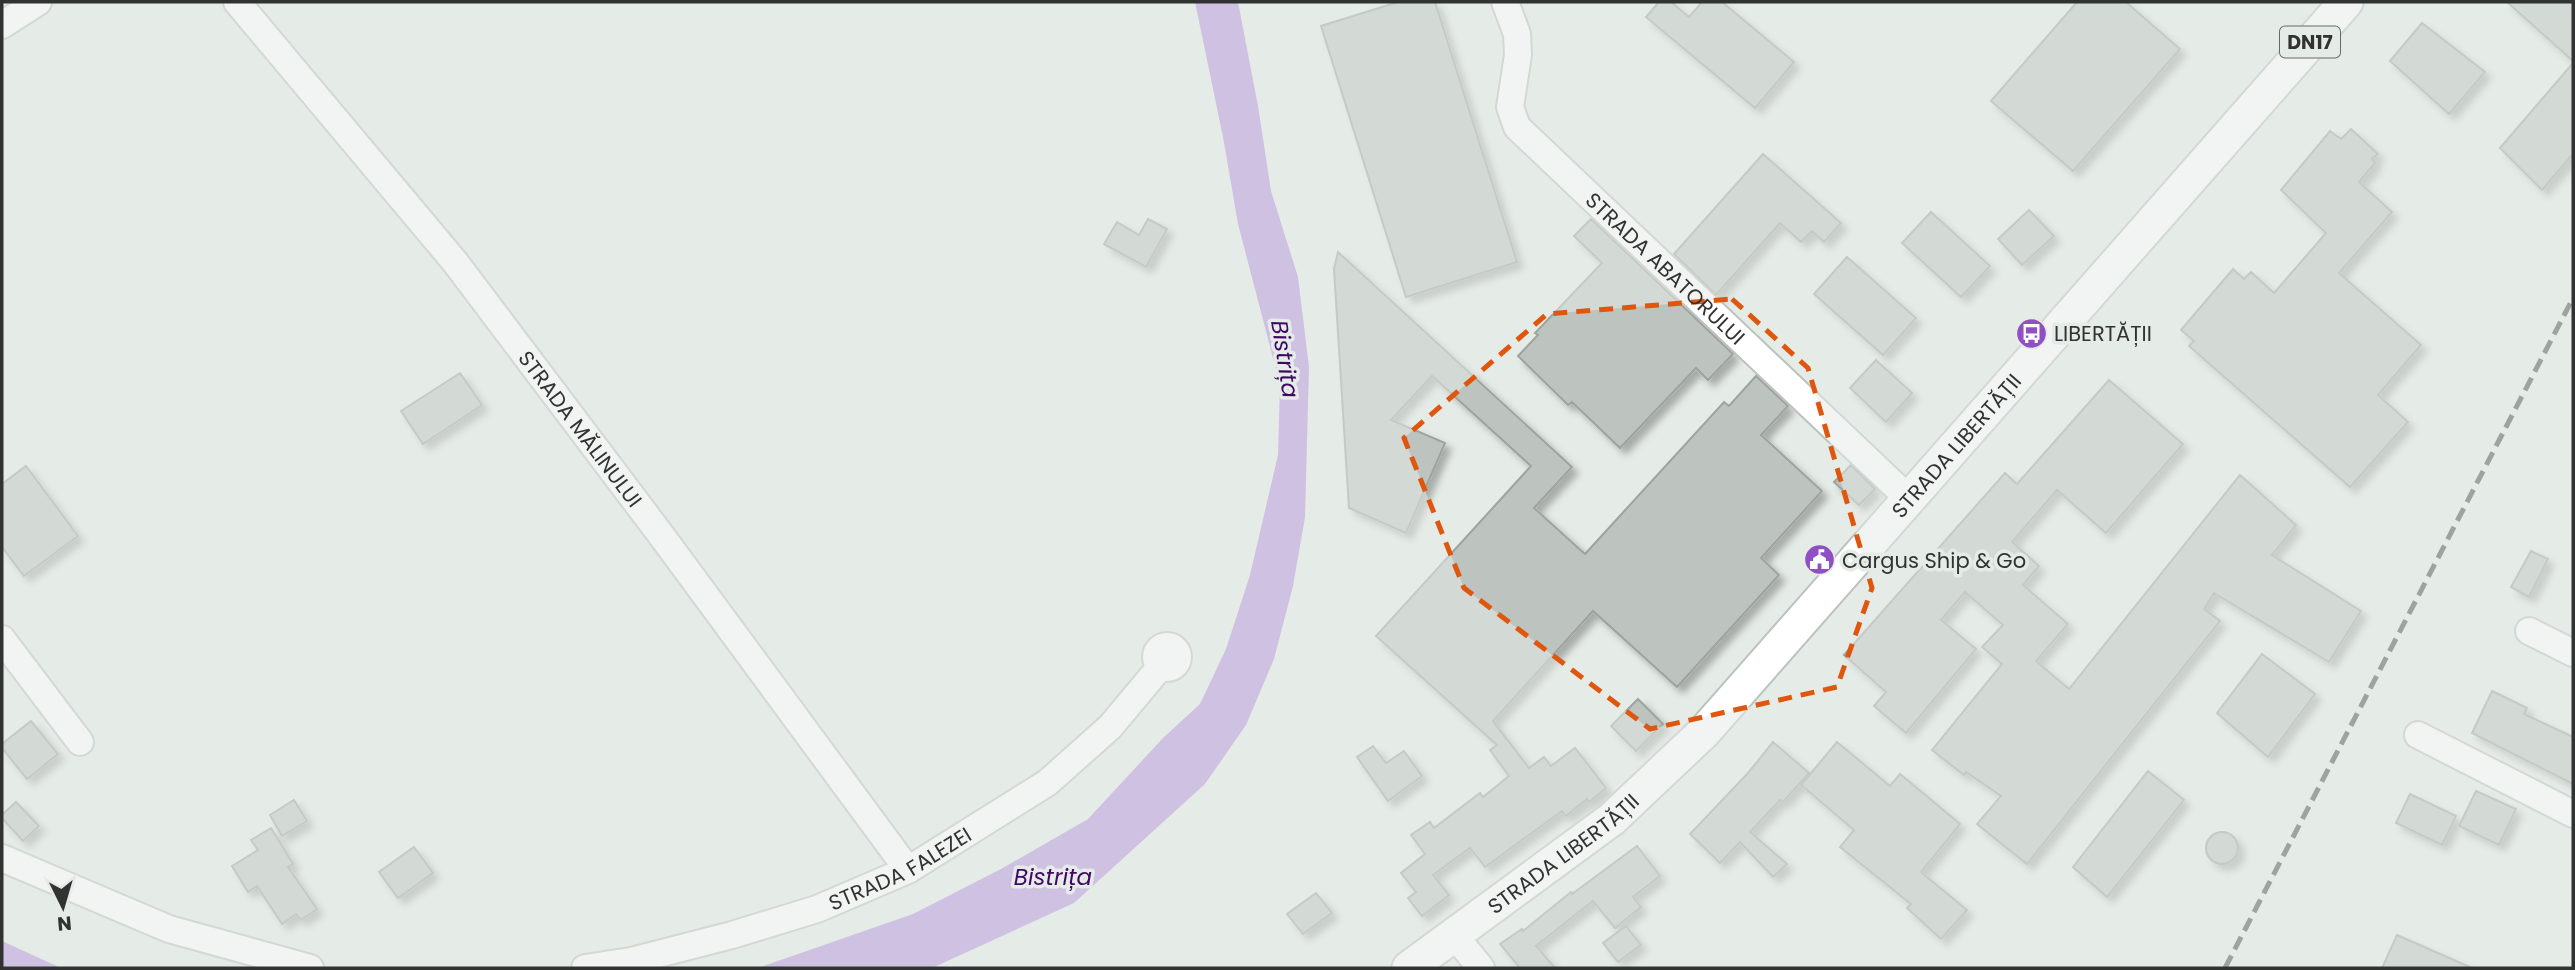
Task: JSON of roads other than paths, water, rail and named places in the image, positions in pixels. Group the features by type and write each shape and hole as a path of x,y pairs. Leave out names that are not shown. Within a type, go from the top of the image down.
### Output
{"main road":[{"name":"STRADA LIBERTĂȚII","path":"1409,968 1612,820 1704,732 2346,2"}],"street":[{"path":"2,25 38,2"},
{"name":"STRADA MĂLINULUI","path":"237,2 455,262 908,870"},
{"name":"STRADA ABATORULUI","path":"1505,2 1517,33 1518,55 1510,107 1517,127 1909,499"},
{"path":"2529,631 2573,653"},
{"path":"2,639 80,742"},
{"name":"STRADA FALEZEI","path":"585,968 631,961 732,935 817,909 908,870 1047,783 1110,727 1161,666"},
{"path":"2418,735 2573,814"},
{"path":"2,858 169,929 310,968"},
{"path":"1454,935 1481,968"}],"water":[{"name":"Bistrița","path":"1195,2 1238,2 1271,191 1298,277 1309,367 1305,517 1293,586 1274,659 1246,725 1205,784 1074,903 932,968 758,968 913,914 1001,869 1088,819 1163,738 1200,704 1226,649 1250,575 1278,455 1280,385 1238,224"},
{"path":"2,941 61,968 2,968"}],"railway":[{"path":"2225,968 2573,298"}],"place":[{"name":"LIBERTĂȚII","path":"2031,333"},
{"name":"Cargus Ship & Go","path":"1819,560"}]}
